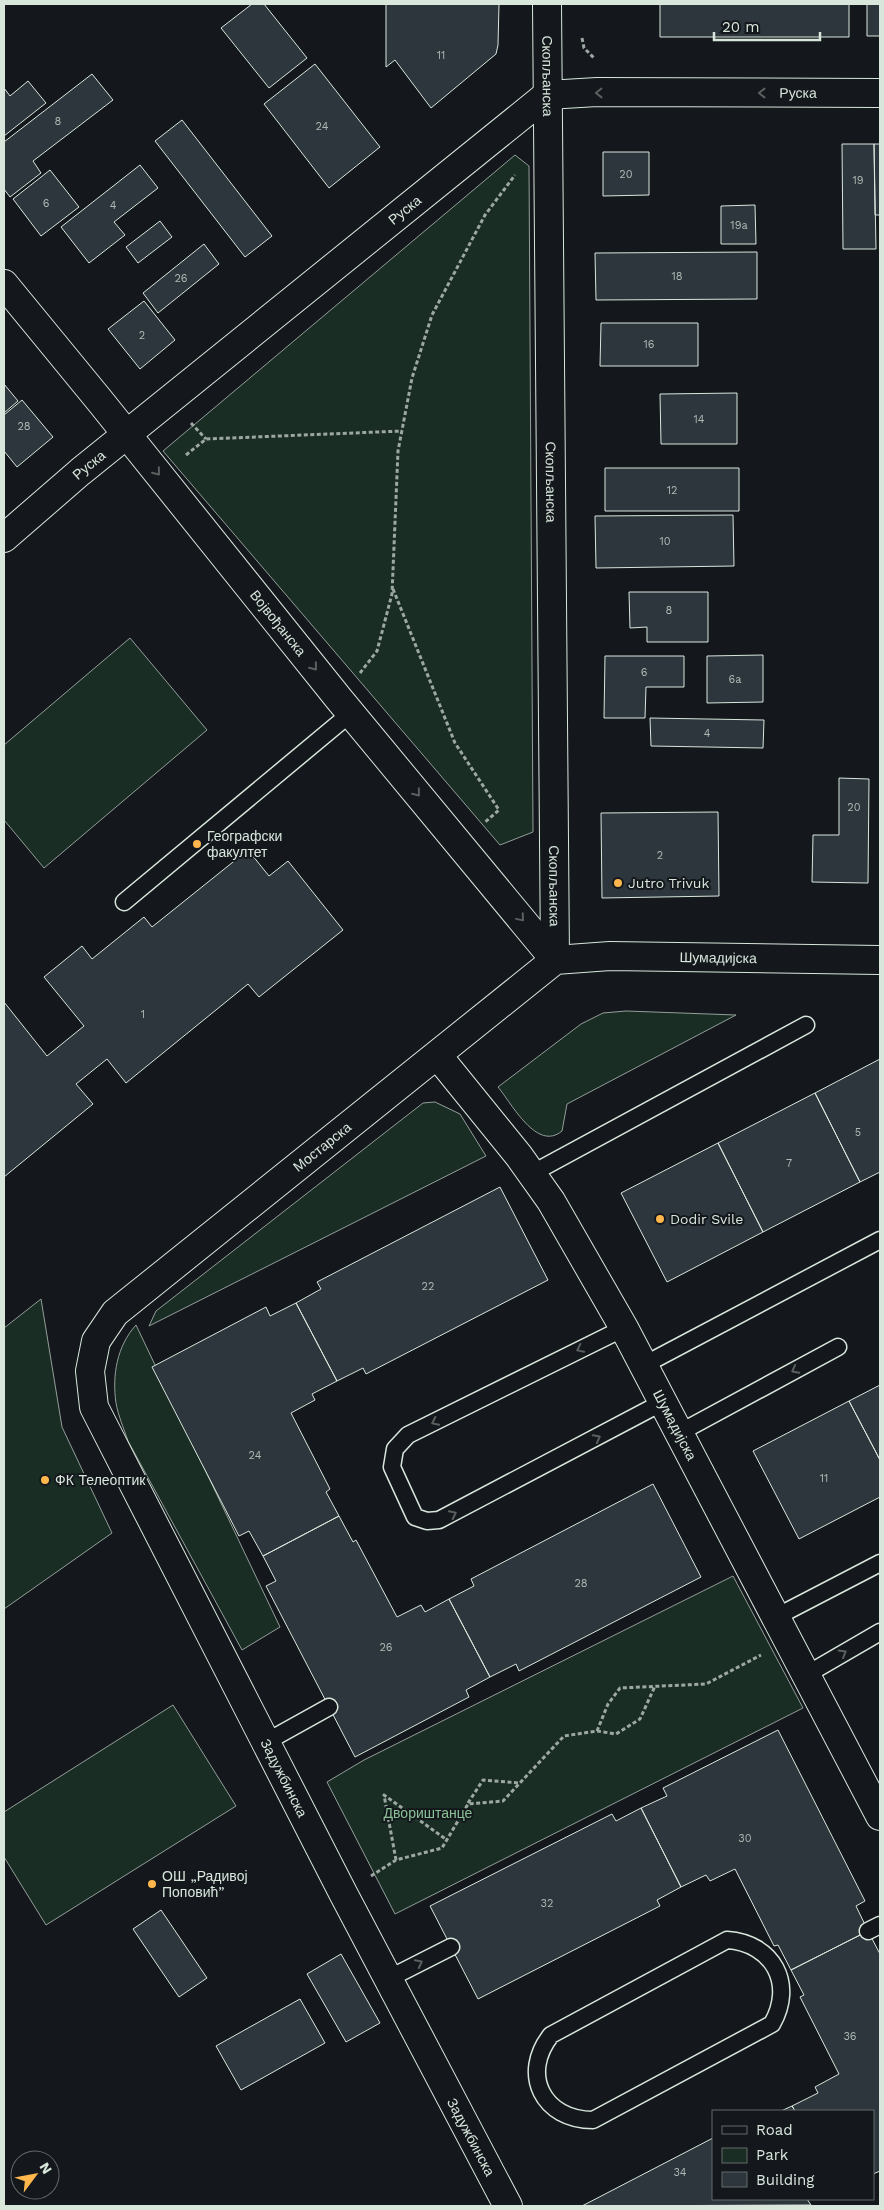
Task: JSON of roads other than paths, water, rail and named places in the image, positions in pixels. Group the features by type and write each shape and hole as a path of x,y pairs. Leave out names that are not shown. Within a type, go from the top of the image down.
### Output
{"street":[{"name":"Скопљанска","path":"547,4 555,960"},
{"name":"Руска","path":"4,538 127,434 547,95 597,92 880,94"},
{"name":"Војвођанска","path":"4,284 345,706 555,960"},
{"name":"Шумадијска","path":"555,960 610,956 880,960"},
{"name":"Мостарска","path":"96,1341 115,1313 438,1056 555,960"},
{"name":"Шумадијска","path":"438,1056 532,1174 551,1201 644,1365 880,1816"},
{"name":"Задужбинска","path":"96,1341 90,1370 94,1408 343,1893 508,2206"}],"lane":[{"path":"124,902 345,706"},
{"path":"532,1174 806,1025"},
{"path":"644,1365 880,1240"},
{"path":"624,1328 408,1435 395,1449 392,1467 415,1517 427,1521 447,1517 663,1402"},
{"path":"679,1433 838,1347"},
{"path":"776,1616 880,1563"},
{"path":"806,1674 880,1632"},
{"path":"266,1742 329,1707"},
{"path":"727,1940 738,1941 760,1950 785,1973 781,2002 772,2024 593,2120 568,2117 548,2103 542,2092 537,2081 537,2068 544,2045 551,2035 727,1940"},
{"path":"388,1979 451,1947"}],"place":[{"name":"Географски факултет","path":"197,844"},
{"name":"Jutro Trivuk","path":"618,883"},
{"name":"Dodir Svile","path":"660,1219"},
{"name":"ФК Телеоптик","path":"45,1480"},
{"name":"ОШ „Радивој Поповић”","path":"152,1884"}],"park label":[{"name":"Двориштанце","path":"428,1813"}]}
